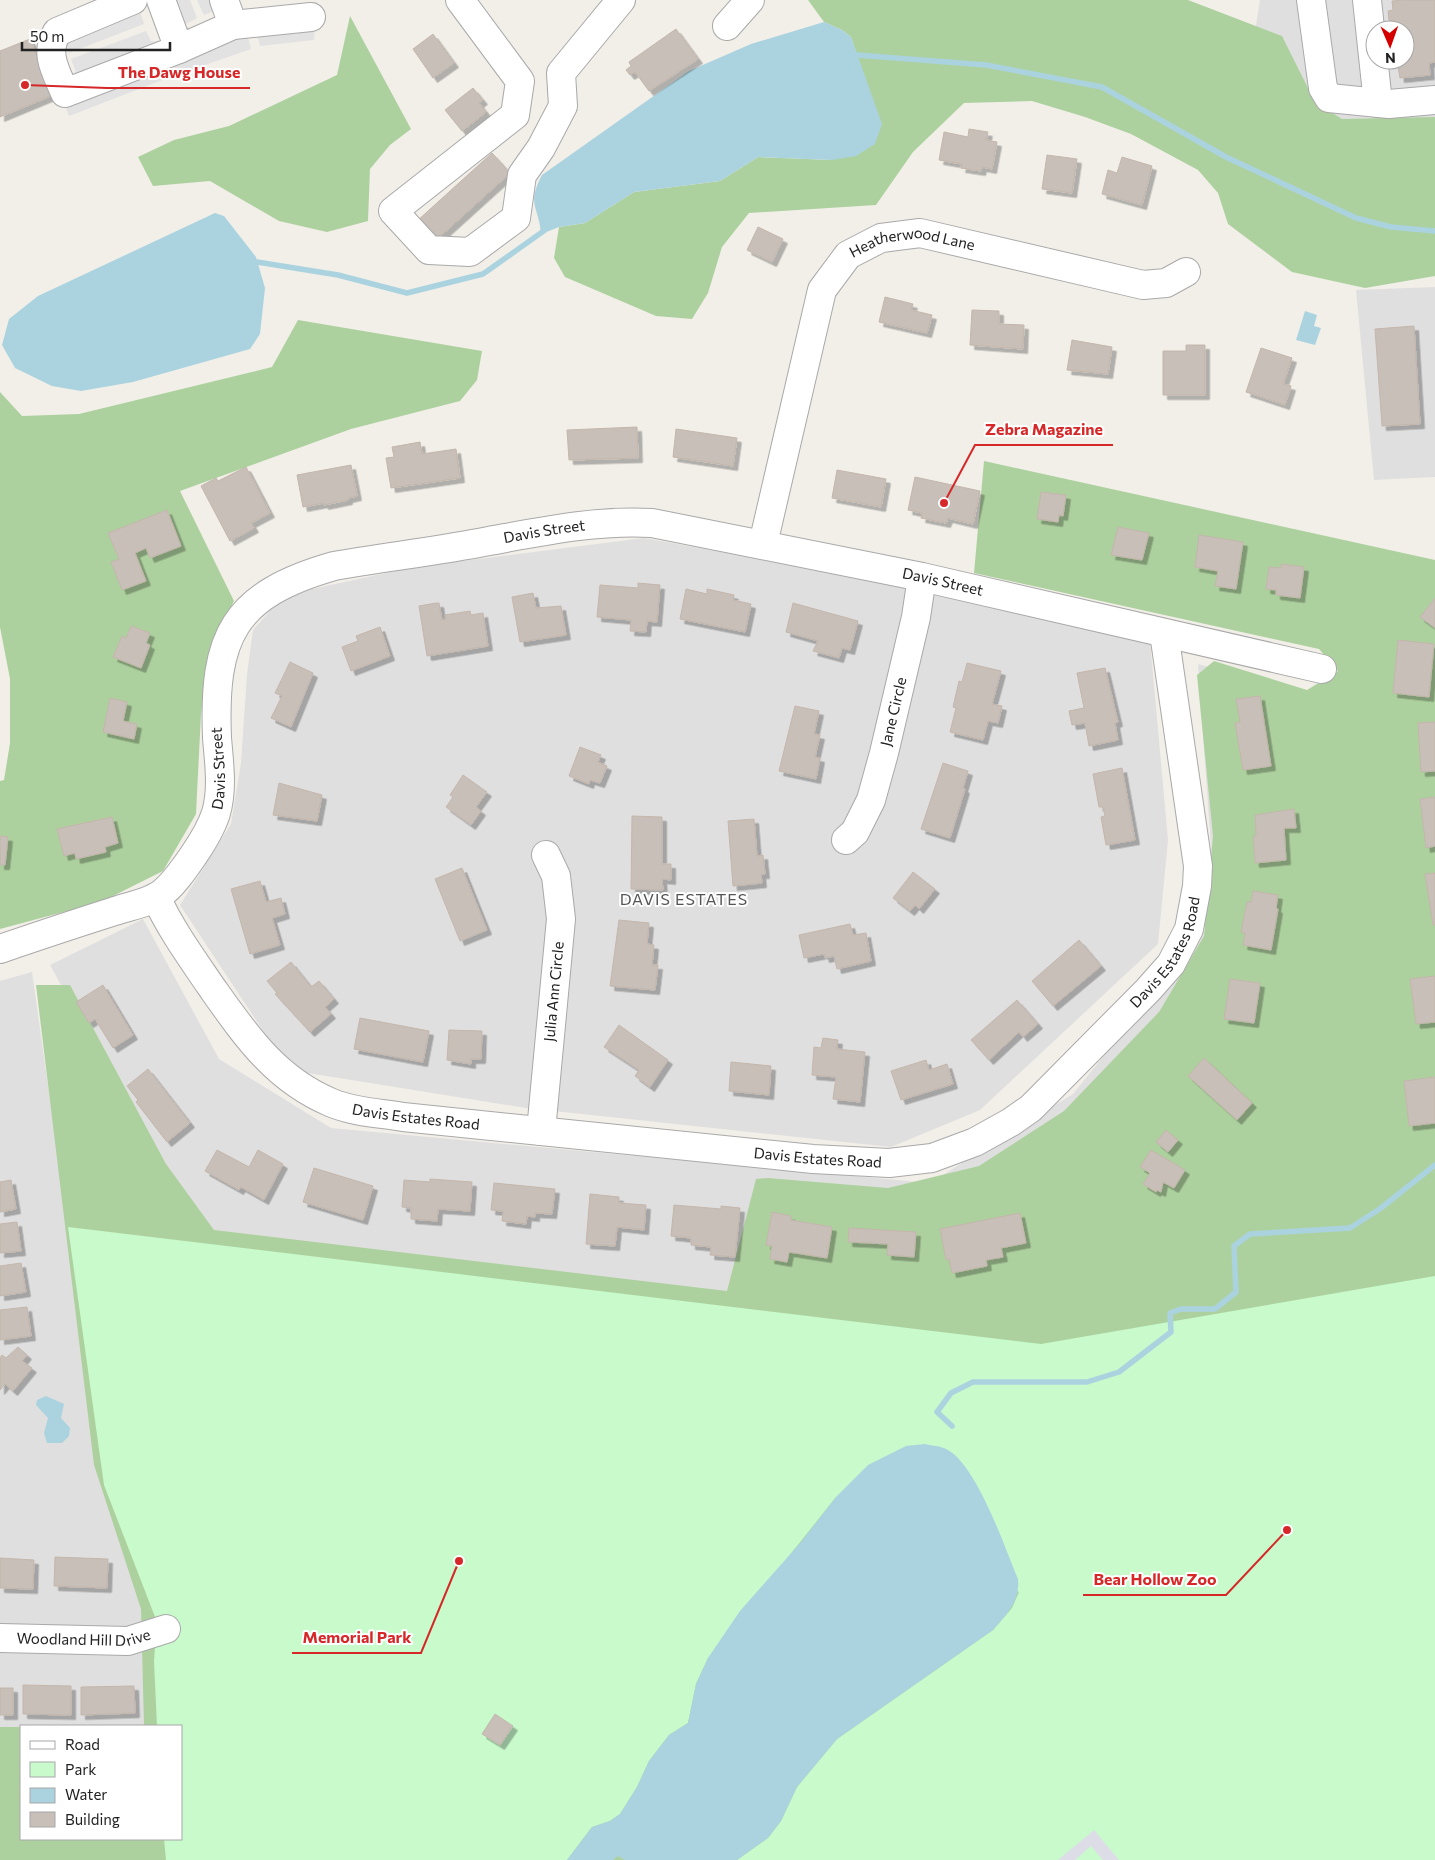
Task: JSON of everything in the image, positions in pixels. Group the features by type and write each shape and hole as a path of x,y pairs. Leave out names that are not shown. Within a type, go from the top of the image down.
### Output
{"street":[{"path":"133,0 56,32 50,44 50,53 65,93 180,49 233,25 311,17"},
{"path":"161,0 180,49"},
{"path":"224,0 233,25"},
{"path":"460,0 520,80 514,115 393,211 429,250 470,252 516,218 522,175 541,148 562,106 561,72"},
{"path":"520,80 561,72 621,0"},
{"path":"727,26 750,0"},
{"path":"1311,0 1323,88 1329,98 1378,103 1435,100"},
{"path":"1367,0 1378,103"},
{"name":"Heatherwood Lane","path":"764,544 822,290 848,255 881,238 920,233 1143,285 1166,283 1186,272"},
{"name":"Davis Street","path":"0,949 156,897 181,873 209,830 216,812 220,785 216,698 220,662 226,643 240,618 258,599 273,588 334,566 591,524 652,523 922,577 1322,669"},
{"name":"Jane Circle","path":"846,840 860,825 871,800 916,616 922,577"},
{"name":"Davis Estates Road","path":"156,897 162,910 204,976 260,1053 278,1071 332,1103 361,1111 813,1160 889,1163 932,1158 975,1142 1010,1122 1050,1091 1171,964 1183,944 1191,922 1198,866 1164,633"},
{"name":"Julia Ann Circle","path":"541,1131 561,919 556,876 546,855"},
{"name":"Woodland Hill Drive","path":"0,1638 128,1641 166,1629"}],"shaded area":[{"path":"103,0 190,0 197,18 184,25 192,29 217,18 214,11 204,15 197,0 239,0 237,3 241,8 250,10 317,2 320,22 315,26 314,40 260,46 257,34 247,34 251,49 179,74 172,63 162,68 165,79 69,116 43,49","holes":["145,6 151,7 162,40 160,42 151,41 146,31 71,59 76,72 72,75 58,43 64,41 69,53 144,24 140,12"]},
{"path":"1260,0 1435,0 1435,156 1323,137 1254,38"},
{"path":"1435,287 1435,477 1374,480 1356,290"},
{"path":"644,538 870,579 1150,641 1168,840 1158,944 980,1110 891,1147 526,1108 289,1070 180,905 231,824 241,763 247,674 253,630 284,595 414,567"},
{"path":"1198,664 1377,710 1041,1344 203,1243 50,965 143,919 219,1059 331,1128 930,1183 1073,1094 1216,917"},
{"path":"32,972 104,1484 157,1622 157,1725 20,1725 20,1840 0,1860 0,981"},
{"path":"1094,1830 1119,1860 1103,1860 1091,1846 1075,1860 1058,1860"}],"green space":[{"path":"808,0 1188,0 1282,36 1315,102 1342,119 1435,117 1435,276 1365,288 1292,272 1228,224 1218,193 1198,170 1131,134 1085,117 1032,101 964,103 913,152 876,205 749,213 722,247 708,293 692,319 656,316 565,277 554,258 559,227 585,223 634,192 720,181 758,157 832,160 857,55 851,37 842,30 824,22"},
{"path":"350,16 411,129 390,145 370,169 368,221 327,232 279,221 210,181 153,186 138,157 174,140 229,126 337,75"},
{"path":"298,320 482,351 477,380 460,401 351,429 180,491 234,601 209,651 201,714 196,814 163,871 101,902 0,929 0,781 4,780 10,743 10,679 0,627 0,392 22,416 79,414 272,367"},
{"path":"984,461 1435,560 1435,1860 0,1860 0,1727 20,1727 20,1840 182,1840 182,1725 144,1725 141,1609 94,1465 36,985 70,985 166,1164 214,1230 727,1291 756,1179 768,1178 888,1188 979,1166 1064,1111 1159,1012 1204,936 1213,836 1197,675 1214,661 1307,690 1338,671 1319,649 974,573"},
{"path":"68,1227 1041,1344 1435,1276 1435,1860 737,1860 768,1838 781,1821 797,1787 837,1739 993,1630 1012,1608 1019,1592 836,1497 708,1658 696,1684 688,1723 669,1735 649,1761 637,1787 620,1814 610,1821 592,1827 567,1860 166,1860 164,1840 182,1840 182,1725 157,1725 154,1661 157,1622 104,1485"}],"water":[{"path":"824,22 842,30 851,37 882,124 875,144 856,156 832,160 758,157 720,181 634,192 585,223 559,227 541,234 534,200 537,185 542,175 689,71 751,44"},
{"path":"215,213 224,216 256,257 265,288 260,334 250,349 133,382 81,391 52,386 15,368 2,345 9,319 38,296"},
{"path":"1305,311 1317,315 1314,326 1321,328 1315,345 1296,340"},
{"path":"46,1396 64,1404 61,1418 70,1428 69,1436 62,1443 47,1443 44,1433 48,1418 36,1405 37,1400"},
{"path":"925,1444 946,1449 959,1459 980,1490 998,1528 1018,1579 1015,1601 1003,1619 993,1630 837,1739 797,1787 781,1821 768,1838 737,1860 625,1860 618,1856 613,1860 567,1860 592,1827 610,1821 620,1814 637,1787 649,1761 669,1735 688,1723 696,1684 708,1658 740,1611 801,1542 836,1497 868,1465 906,1446"}],"building":[{"path":"1435,0 1435,62 1429,63 1430,75 1400,78 1399,70 1415,70 1415,20 1389,20 1388,11 1393,10 1392,1"},
{"path":"676,29 698,59 649,91 635,72 630,75 626,70 631,66 629,62"},
{"path":"433,34 454,63 433,78 413,49"},
{"path":"30,39 53,95 0,117 0,51"},
{"path":"473,88 483,100 479,103 486,112 462,131 445,110"},
{"path":"969,129 988,132 986,140 997,142 992,169 982,167 981,171 961,168 962,164 939,160 944,132 968,137"},
{"path":"492,153 510,173 435,241 417,221"},
{"path":"1047,155 1077,159 1072,193 1042,189"},
{"path":"1122,157 1152,166 1142,205 1102,194 1108,170 1117,173"},
{"path":"758,227 783,239 772,262 747,250"},
{"path":"885,297 913,304 911,310 932,315 927,333 879,322"},
{"path":"972,310 999,311 999,324 1024,325 1023,349 970,345"},
{"path":"1414,326 1420,424 1382,426 1375,329"},
{"path":"1072,340 1112,347 1108,374 1067,370"},
{"path":"1186,345 1205,345 1205,395 1163,395 1163,351 1186,351"},
{"path":"1261,348 1292,358 1283,384 1291,386 1285,405 1246,392"},
{"path":"637,427 638,458 569,460 567,430"},
{"path":"676,429 737,438 733,466 673,457"},
{"path":"420,442 422,454 456,449 460,478 391,488 386,458 394,457 392,447"},
{"path":"351,465 357,496 324,505 324,503 303,507 297,475"},
{"path":"246,467 270,513 251,523 254,528 230,541 201,486 216,478 218,481"},
{"path":"837,470 886,479 881,507 832,498"},
{"path":"915,477 980,491 973,524 948,518 946,523 921,518 922,513 908,510"},
{"path":"1041,492 1066,495 1063,516 1059,515 1058,522 1037,519"},
{"path":"167,510 181,546 150,558 146,548 135,553 146,581 122,590 111,562 119,559 108,533"},
{"path":"1118,527 1149,533 1142,560 1111,555"},
{"path":"1199,535 1243,542 1236,589 1215,586 1218,571 1195,567"},
{"path":"1281,564 1304,567 1300,598 1276,595 1276,590 1266,589 1269,567 1281,568"},
{"path":"638,583 660,585 657,622 647,621 646,632 630,631 631,620 597,617 600,585 638,588"},
{"path":"686,589 707,594 707,589 734,595 733,600 751,604 745,632 680,619"},
{"path":"533,593 536,608 561,606 566,635 520,642 512,597"},
{"path":"1435,598 1435,628 1420,617"},
{"path":"439,603 442,620 446,619 445,615 470,611 471,615 483,613 488,646 427,656 419,606"},
{"path":"793,603 858,621 850,650 842,648 839,658 813,651 818,641 786,632"},
{"path":"131,626 150,633 146,643 150,645 141,668 113,657 122,636 126,638"},
{"path":"380,627 390,656 351,671 342,647 358,641 356,636"},
{"path":"1398,640 1434,644 1429,697 1393,693"},
{"path":"290,662 313,673 291,727 271,718 282,696 275,693"},
{"path":"967,663 1001,671 992,704 1002,706 998,723 988,721 983,740 950,732 956,708 953,707 959,681 962,682"},
{"path":"1105,668 1118,722 1115,723 1118,740 1089,746 1085,723 1072,725 1069,711 1084,708 1077,673"},
{"path":"1260,696 1271,766 1243,770 1235,723 1240,722 1236,699"},
{"path":"110,698 127,702 123,721 137,724 134,739 103,732"},
{"path":"795,706 819,711 814,734 820,735 815,757 820,758 816,779 779,771"},
{"path":"1435,722 1435,771 1421,772 1418,723"},
{"path":"580,747 601,755 598,762 607,766 600,783 590,780 589,784 569,776"},
{"path":"943,763 968,771 963,788 965,789 950,838 921,829"},
{"path":"1122,768 1135,840 1106,845 1101,817 1105,816 1103,807 1099,807 1093,774"},
{"path":"463,775 487,792 476,807 481,811 471,825 446,807 453,797 450,795"},
{"path":"279,783 322,795 317,821 273,815"},
{"path":"1435,797 1435,846 1426,848 1420,799"},
{"path":"1294,809 1296,828 1284,828 1286,860 1255,863 1253,836 1256,836 1255,815"},
{"path":"632,816 662,817 662,864 671,864 671,880 662,879 663,890 631,889"},
{"path":"112,817 118,843 105,847 106,852 76,859 75,853 64,856 57,829"},
{"path":"754,819 757,856 763,855 765,874 761,874 762,883 733,886 728,821"},
{"path":"0,836 8,837 5,865 0,865"},
{"path":"462,868 487,930 460,941 435,879"},
{"path":"913,872 935,889 919,909 915,905 910,911 893,898"},
{"path":"1435,873 1435,925 1433,925 1425,874"},
{"path":"260,881 266,902 281,898 285,914 272,918 280,945 250,954 231,889"},
{"path":"1253,891 1278,895 1276,908 1278,909 1271,950 1243,945 1245,933 1241,932 1247,902 1251,902"},
{"path":"619,920 649,923 647,944 654,945 652,965 658,965 655,990 610,986"},
{"path":"850,924 853,935 866,933 871,961 837,969 834,956 825,958 824,954 804,958 799,935"},
{"path":"1079,940 1101,966 1053,1006 1032,981"},
{"path":"291,962 311,987 319,981 334,999 325,1007 331,1014 310,1032 275,994 277,993 267,981"},
{"path":"1435,976 1435,1022 1416,1024 1410,979"},
{"path":"1230,979 1260,983 1254,1023 1224,1019"},
{"path":"103,985 133,1035 113,1048 95,1019 89,1023 76,1002"},
{"path":"1017,1000 1038,1024 1023,1037 1019,1032 989,1060 971,1040"},
{"path":"360,1018 429,1031 423,1062 354,1049"},
{"path":"619,1025 668,1060 650,1087 635,1076 639,1070 604,1047"},
{"path":"449,1030 482,1031 481,1059 471,1059 471,1064 447,1060"},
{"path":"823,1038 838,1040 837,1049 865,1052 860,1102 833,1099 836,1077 812,1075 814,1047 821,1048"},
{"path":"1204,1058 1252,1103 1237,1120 1188,1076"},
{"path":"926,1060 929,1070 947,1064 953,1084 901,1100 891,1071"},
{"path":"731,1062 771,1066 769,1095 729,1091"},
{"path":"148,1069 190,1123 167,1142 136,1102 138,1100 127,1086"},
{"path":"1435,1077 1435,1123 1409,1126 1404,1081"},
{"path":"1166,1130 1178,1140 1168,1152 1156,1142"},
{"path":"217,1150 249,1167 258,1150 283,1164 264,1200 241,1187 239,1190 205,1171"},
{"path":"1151,1150 1185,1170 1174,1188 1163,1182 1161,1192 1157,1190 1156,1192 1143,1184 1150,1173 1140,1167"},
{"path":"314,1168 373,1186 363,1220 303,1202"},
{"path":"430,1179 472,1182 470,1211 438,1209 437,1221 411,1219 411,1208 402,1207 404,1180 430,1182"},
{"path":"11,1180 16,1209 0,1212 0,1182"},
{"path":"494,1183 555,1189 552,1214 535,1213 535,1217 527,1216 526,1224 502,1221 503,1211 491,1210"},
{"path":"590,1194 619,1197 619,1203 646,1205 644,1230 617,1227 615,1246 586,1244"},
{"path":"674,1205 721,1209 721,1206 740,1208 735,1257 710,1255 711,1247 691,1245 691,1238 671,1236"},
{"path":"772,1212 791,1216 791,1220 832,1227 827,1258 789,1252 787,1262 770,1259 772,1246 766,1245"},
{"path":"1020,1213 1026,1243 1001,1248 1003,1257 986,1260 987,1266 952,1273 949,1259 946,1260 940,1229"},
{"path":"17,1222 21,1251 0,1253 0,1224"},
{"path":"849,1228 916,1232 914,1257 887,1255 888,1244 848,1242"},
{"path":"21,1263 26,1292 0,1296 0,1266"},
{"path":"27,1307 31,1336 0,1340 0,1310"},
{"path":"18,1347 27,1355 22,1361 32,1368 13,1391 5,1384 0,1390 0,1358 2,1355 6,1358"},
{"path":"55,1557 108,1559 107,1588 54,1586"},
{"path":"0,1558 34,1560 33,1589 0,1588"},
{"path":"23,1685 71,1686 71,1715 23,1714"},
{"path":"134,1686 135,1713 81,1715 81,1687"},
{"path":"0,1688 13,1688 13,1715 0,1715"},
{"path":"495,1714 513,1726 500,1745 482,1734"}],"waterway":[{"path":"851,58 857,55 986,65 1102,87 1226,157 1356,218 1391,227 1435,231"},
{"path":"257,262 338,275 407,293 483,274 545,230"},
{"path":"952,1426 937,1412 951,1393 973,1382 1087,1382 1119,1372 1171,1332 1170,1313 1181,1309 1215,1309 1236,1292 1234,1246 1250,1234 1350,1228 1381,1208 1435,1165"}],"place":[{"name":"The Dawg House","path":"25,85"},
{"name":"Zebra Magazine","path":"944,503"},
{"name":"Bear Hollow Zoo","path":"1287,1530"},
{"name":"Memorial Park","path":"459,1561"}],"district":[{"name":"DAVIS ESTATES","path":"684,899"}]}
